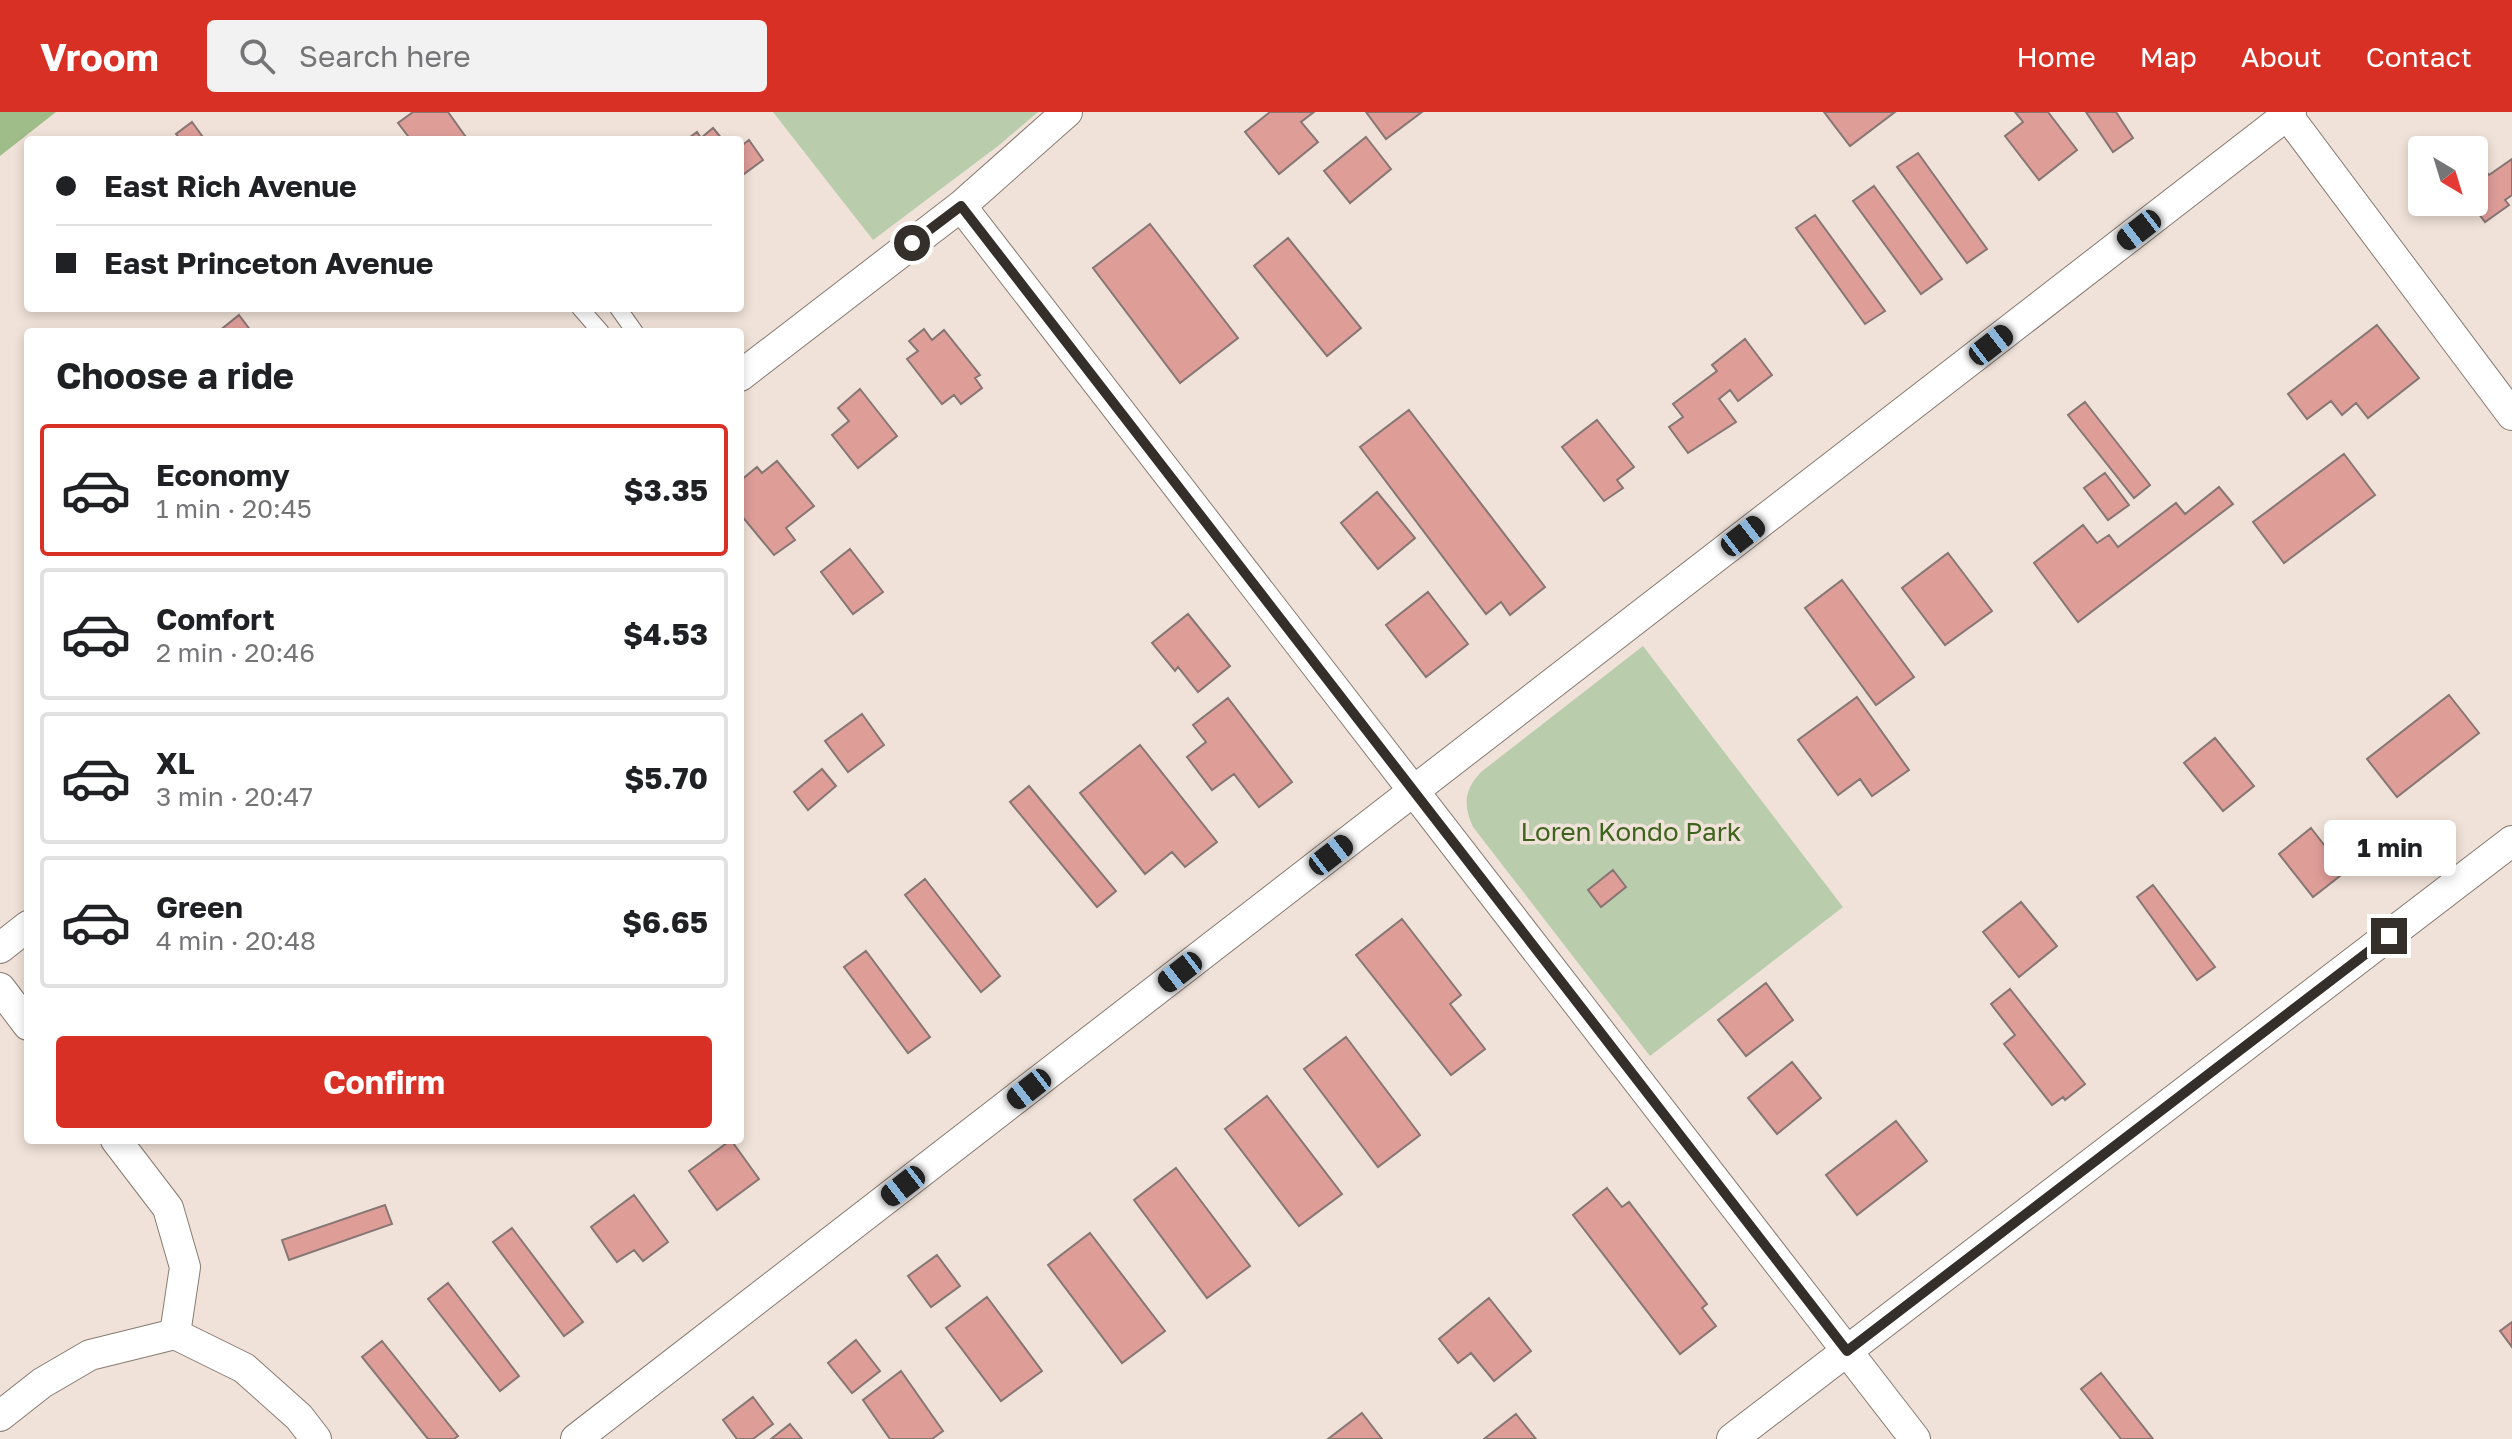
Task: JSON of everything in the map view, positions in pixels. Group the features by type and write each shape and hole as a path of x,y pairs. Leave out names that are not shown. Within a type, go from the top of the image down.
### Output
{"street":[{"path":"744,373 961,206 1067,112"},
{"path":"576,1439 2288,113 2508,404"},
{"path":"961,206 1915,1439"},
{"path":"1732,1439 2512,841"},
{"path":"0,948 24,929"},
{"path":"0,988 24,1020"},
{"path":"119,1144 168,1208 185,1267 175,1334"},
{"path":"0,1416 42,1383 90,1355 175,1334 244,1368 299,1417 316,1439"}],"lane":[{"path":"584,312 598,328"}],"green space":[{"path":"0,112 56,112 24,136 0,156"},
{"path":"773,112 1038,112 873,240"},
{"name":"Loren Kondo Park","path":"1643,646 1843,907 1650,1056 1473,827 1467,805 1468,792 1481,772"}],"building":[{"path":"413,112 448,112 465,136 408,136 398,123"},
{"path":"1270,112 1314,112 1301,122 1318,142 1279,174 1245,132"},
{"path":"1366,112 1422,112 1386,139"},
{"path":"1824,112 1895,112 1850,146"},
{"path":"2015,112 2048,112 2077,150 2039,180 2005,136 2023,122"},
{"path":"2086,112 2116,112 2133,138 2113,152"},
{"path":"192,122 202,136 178,136 176,134"},
{"path":"713,128 720,136 703,136"},
{"path":"1366,137 1391,169 1350,203 1324,171"},
{"path":"749,140 763,160 744,174 744,144"},
{"path":"1918,153 1987,249 1967,263 1897,167"},
{"path":"2512,159 2512,195 2505,200 2509,205 2485,222 2480,216 2488,216 2489,175"},
{"path":"1874,186 1942,279 1921,294 1853,201"},
{"path":"1815,215 1885,311 1865,324 1796,228"},
{"path":"1150,224 1238,338 1180,383 1093,268"},
{"path":"1288,238 1361,328 1327,356 1254,266"},
{"path":"239,315 249,328 223,328"},
{"path":"2377,325 2419,378 2368,418 2356,403 2342,415 2331,401 2307,419 2288,394"},
{"path":"924,329 932,340 944,330 980,375 975,378 982,388 961,404 954,395 942,404 907,359 918,351 909,341"},
{"path":"1745,339 1772,375 1738,401 1730,390 1719,399 1736,422 1688,453 1669,427 1683,417 1673,404 1717,371 1712,365"},
{"path":"860,389 897,436 858,468 832,435 849,421 838,408"},
{"path":"2085,402 2150,485 2134,498 2068,415"},
{"path":"1409,410 1545,587 1510,615 1501,602 1486,614 1360,447"},
{"path":"1597,420 1634,467 1617,480 1623,488 1604,501 1562,447"},
{"path":"2344,454 2375,495 2284,563 2253,522"},
{"path":"777,461 814,506 786,528 795,540 774,555 744,519 744,478 757,467 762,473"},
{"path":"2105,473 2129,505 2108,520 2084,488"},
{"path":"2219,487 2233,504 2078,622 2034,563 2083,525 2097,543 2109,535 2118,547 2176,503 2185,514"},
{"path":"1377,492 1415,538 1378,569 1341,523"},
{"path":"850,549 883,592 853,614 821,572"},
{"path":"1948,553 1992,611 1945,645 1902,588"},
{"path":"1842,580 1914,677 1876,705 1805,608"},
{"path":"1428,592 1468,644 1426,677 1386,625"},
{"path":"1188,614 1230,666 1198,692 1178,667 1175,671 1152,643"},
{"path":"2449,695 2479,733 2397,797 2367,759"},
{"path":"1857,697 1909,770 1872,796 1860,779 1838,795 1798,740"},
{"path":"1228,698 1292,782 1259,807 1234,774 1212,790 1187,757 1206,742 1193,725"},
{"path":"862,714 884,745 848,772 825,741"},
{"path":"2215,738 2254,786 2223,811 2184,763"},
{"path":"1140,745 1217,842 1185,867 1172,852 1145,874 1080,793"},
{"path":"822,769 836,786 808,810 794,792"},
{"path":"1029,786 1116,891 1097,907 1010,802"},
{"path":"2311,828 2345,872 2313,897 2279,854"},
{"path":"1613,870 1626,887 1601,907 1588,890"},
{"path":"925,879 1000,976 981,992 905,895"},
{"path":"2153,885 2215,967 2197,980 2137,897"},
{"path":"2021,902 2057,946 2019,977 1983,932"},
{"path":"1402,919 1461,995 1450,1004 1485,1049 1451,1075 1356,955"},
{"path":"866,951 930,1037 908,1053 844,967"},
{"path":"1766,983 1793,1020 1746,1056 1718,1020"},
{"path":"2010,989 2085,1084 2065,1100 2063,1097 2052,1105 2004,1044 2015,1035 1991,1004"},
{"path":"1346,1037 1420,1135 1378,1167 1304,1069"},
{"path":"1792,1062 1821,1098 1777,1134 1748,1098"},
{"path":"1267,1096 1342,1194 1299,1226 1225,1129"},
{"path":"1896,1121 1927,1161 1857,1215 1826,1175"},
{"path":"726,1144 734,1144 759,1179 717,1210 689,1171"},
{"path":"1176,1168 1250,1266 1207,1298 1134,1200"},
{"path":"1607,1188 1622,1207 1629,1202 1707,1304 1702,1308 1716,1326 1680,1354 1573,1215"},
{"path":"634,1195 668,1242 643,1261 634,1250 617,1262 591,1227"},
{"path":"385,1205 392,1224 289,1260 282,1240"},
{"path":"512,1228 583,1322 564,1336 493,1242"},
{"path":"1090,1233 1165,1331 1122,1363 1048,1265"},
{"path":"937,1255 960,1286 931,1307 908,1276"},
{"path":"448,1283 519,1376 500,1391 428,1299"},
{"path":"987,1297 1042,1371 1001,1401 946,1328"},
{"path":"1489,1298 1531,1351 1494,1381 1471,1353 1458,1363 1439,1339"},
{"path":"2512,1322 2512,1347 2500,1331"},
{"path":"856,1340 880,1371 852,1393 828,1363"},
{"path":"382,1341 458,1436 454,1439 428,1439 362,1357"},
{"path":"901,1371 943,1431 932,1439 890,1439 863,1400"},
{"path":"2101,1373 2153,1439 2121,1439 2081,1389"},
{"path":"753,1397 773,1424 753,1439 737,1439 723,1420"},
{"path":"1362,1413 1382,1439 1328,1439"},
{"path":"1516,1414 1536,1439 1484,1439"},
{"path":"790,1424 802,1439 771,1439"}],"route":[{"path":"912,243 961,206 1847,1351 2389,936"}]}
